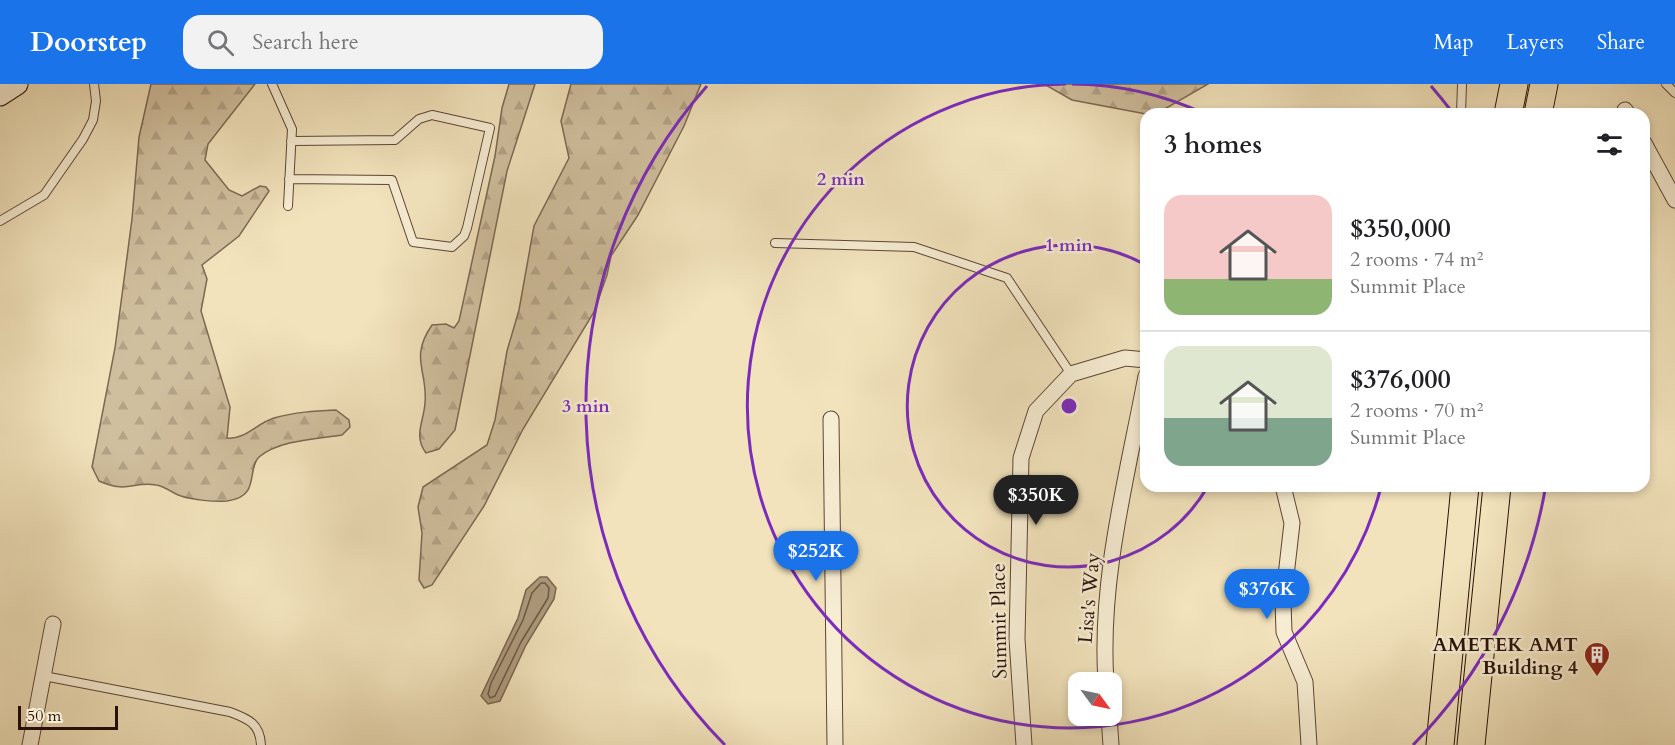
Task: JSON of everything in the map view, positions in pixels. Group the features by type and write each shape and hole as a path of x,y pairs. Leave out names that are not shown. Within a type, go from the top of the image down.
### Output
{"highway":[{"path":"1509,108 1514,84"},
{"path":"1539,108 1544,84"},
{"path":"1440,745 1464,492"},
{"path":"1470,745 1496,492"}],"main road":[{"path":"0,95 17,84"}],"street":[{"path":"1650,154 1675,200"},
{"name":"Summit Place","path":"1024,745 1017,639 1021,458 1036,411 1071,375 1125,358 1140,359"},
{"name":"Lisa's Way","path":"1105,672 1103,638 1114,547 1140,408"},
{"path":"831,419 835,745"},
{"path":"1284,492 1292,523 1283,602 1284,632 1305,682 1310,745"},
{"path":"30,745 53,624"},
{"path":"1110,726 1111,745"}],"lane":[{"path":"0,221 44,195 83,139 93,120 96,101 94,84"},
{"path":"272,84 288,120 291,141 288,206"},
{"path":"1461,108 1462,84"},
{"path":"289,179 392,180 413,242 452,247 464,236 467,228 490,128 432,115 419,119 395,140 291,141"},
{"path":"775,243 914,247 1007,278 1071,375"},
{"path":"44,676 230,712 253,721 261,736 261,745"}],"green space":[{"path":"151,84 255,84 208,144 205,160 229,190 242,196 260,186 266,187 269,191 239,236 202,265 207,279 201,311 230,407 227,438 245,434 268,420 297,413 336,410 349,420 350,427 342,435 299,441 267,451 255,462 249,489 245,494 227,501 186,497 156,485 117,487 109,485 99,481 92,467 115,348 132,219 139,137"},
{"path":"509,84 535,84 507,171 455,430 439,449 426,453 420,441 425,403 420,356 422,347 432,325 446,324 454,328 459,321 495,156 502,108"},
{"path":"571,84 701,84 684,126 638,215 611,256 594,312 523,429 484,506 432,585 424,588 419,580 422,533 418,507 423,487 487,445 495,420 507,351 519,310 534,226 569,158 561,121"},
{"path":"1044,84 1208,84 1166,108 1140,108 1140,113 1072,100"}],"water":[{"path":"540,577 547,577 556,588 554,599 526,645 500,701 488,704 481,696 518,618 526,590"}],"place":[{"name":"AMETEK AMT Building 4","path":"1597,678"}]}
